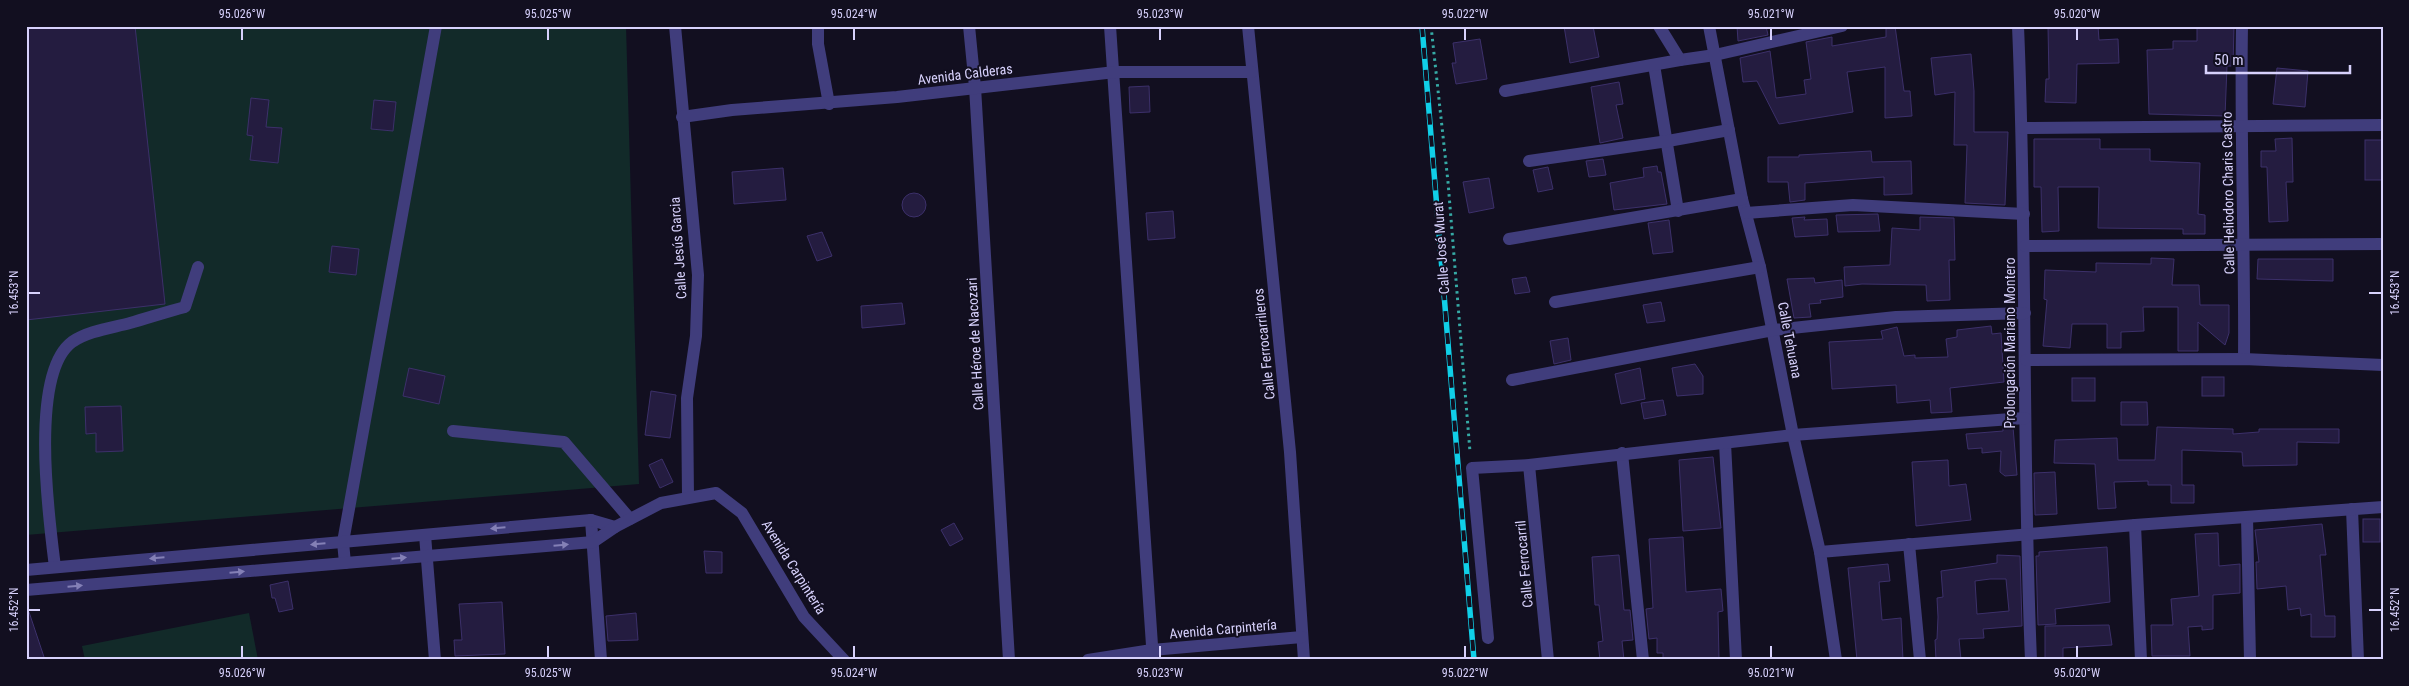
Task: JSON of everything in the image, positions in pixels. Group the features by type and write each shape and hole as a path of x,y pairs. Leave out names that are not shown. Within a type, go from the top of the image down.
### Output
{"street":[{"path":"345,563 343,542 436,26"},
{"name":"Calle Jesús Garcia","path":"675,26 698,275 696,336 687,398 688,497"},
{"path":"818,26 818,44 829,104"},
{"name":"Calle Héroe de Nacozari","path":"969,26 975,87 1009,660"},
{"path":"1110,26 1115,72 1153,655"},
{"name":"Calle Ferrocarrileros","path":"1248,26 1290,452 1304,660"},
{"path":"1659,26 1680,60"},
{"name":"Calle Tehuana","path":"1709,26 1742,199 1760,267 1793,435 1820,552 1836,660"},
{"path":"1505,91 1715,55 1842,26"},
{"name":"Prolongación Mariano Montero","path":"2018,26 2025,246 2025,534 2031,660"},
{"name":"Calle Heliodoro Charis Castro","path":"2242,26 2240,126 2245,246 2244,359"},
{"path":"1654,65 1678,211"},
{"name":"Avenida Calderas","path":"682,117 732,110 829,104 1115,72 1252,72"},
{"path":"2022,128 2383,125"},
{"path":"1528,161 1668,141 1729,130"},
{"path":"1509,239 1742,199"},
{"path":"1746,213 1853,205 2024,214"},
{"path":"2025,246 2383,244"},
{"path":"55,567 50,527 45,428 50,382 56,360 72,342 95,332 185,307 198,267"},
{"path":"1554,302 1760,267"},
{"path":"1512,380 1773,330 1896,316 2025,313"},
{"path":"2026,360 2244,359 2383,365"},
{"path":"1488,638 1472,468 1530,465 1793,435 2025,418"},
{"path":"453,431 564,442 630,519"},
{"path":"1725,443 1736,660"},
{"path":"1622,453 1643,660"},
{"name":"Calle Ferrocarril","path":"1530,465 1548,660"},
{"name":"Avenida Carpintería","path":"688,497 716,493 742,513 804,616 844,660"},
{"path":"26,590 593,542 615,527 661,503 688,497"},
{"path":"1820,552 2135,525 2383,507"},
{"path":"2352,510 2358,660"},
{"path":"2247,517 2250,660"},
{"path":"26,570 591,520 615,527"},
{"path":"591,520 601,660"},
{"path":"2135,525 2141,660"},
{"path":"425,535 435,660"},
{"path":"1908,544 1920,660"},
{"name":"Avenida Carpintería","path":"1088,660 1153,655 1302,637"}],"path":[{"name":"Calle José Murat","path":"1431,26 1448,182 1472,468"}],"green space":[{"path":"26,26 626,26 639,484 26,535"},
{"path":"249,613 258,660 85,660 82,646"}],"building":[{"path":"26,26 135,26 165,304 26,320"},
{"path":"1564,26 1593,26 1599,57 1570,63"},
{"path":"1737,26 1766,26 1768,35 1738,41"},
{"path":"1886,26 1895,26 1904,91 1910,91 1912,116 1885,118 1885,67 1847,72 1853,112 1779,124 1757,81 1743,82 1740,58 1770,51 1776,98 1806,94 1804,80 1811,79 1806,42 1832,37 1832,46 1886,37"},
{"path":"2048,26 2098,26 2099,40 2118,39 2119,63 2077,64 2076,103 2045,102 2046,79 2049,79"},
{"path":"2197,26 2234,26 2233,66 2227,66 2225,116 2149,114 2147,50 2173,49 2173,41 2197,41"},
{"path":"1480,39 1487,79 1456,84 1452,63 1456,63 1453,43"},
{"path":"1971,54 1974,91 1974,132 2008,132 2005,205 1965,203 1967,145 1954,145 1955,92 1935,95 1931,58"},
{"path":"2277,68 2308,71 2305,107 2273,104"},
{"path":"1619,82 1623,104 1616,105 1623,138 1600,143 1591,87"},
{"path":"1149,86 1150,112 1130,113 1129,87"},
{"path":"251,98 269,100 266,127 282,128 278,163 250,160 253,136 247,135"},
{"path":"374,100 396,102 393,131 371,129"},
{"path":"2292,138 2293,182 2286,182 2288,221 2269,222 2267,167 2261,167 2261,151 2276,151 2275,139"},
{"path":"2034,139 2100,139 2100,149 2150,149 2150,161 2200,163 2198,214 2205,215 2205,234 2183,234 2183,229 2098,228 2099,187 2058,187 2059,231 2042,232 2041,187 2034,187"},
{"path":"2365,140 2383,140 2383,180 2365,180"},
{"path":"1871,151 1872,162 1911,161 1912,194 1884,195 1884,177 1805,183 1805,200 1790,202 1788,182 1768,182 1768,157 1799,157 1799,155"},
{"path":"1603,159 1606,175 1589,177 1586,161"},
{"path":"1657,166 1658,172 1661,172 1667,204 1614,210 1610,183 1644,177 1643,168"},
{"path":"1548,167 1553,189 1538,192 1533,170"},
{"path":"783,168 786,200 734,204 732,172"},
{"path":"1489,178 1494,208 1469,213 1463,182"},
{"path":"914,193 922,197 926,205 922,213 914,217 906,213 902,205 906,197"},
{"path":"1173,211 1175,238 1148,240 1146,213"},
{"path":"1878,214 1880,231 1838,232 1836,215"},
{"path":"1805,217 1804,220 1827,219 1828,235 1795,237 1792,218"},
{"path":"1920,217 1954,218 1955,260 1949,260 1950,300 1927,301 1926,285 1862,284 1845,286 1844,267 1890,265 1892,228 1920,230"},
{"path":"1669,220 1673,252 1653,254 1648,223"},
{"path":"822,232 832,256 817,261 807,236"},
{"path":"332,246 359,249 356,275 329,272"},
{"path":"2151,258 2174,259 2172,285 2199,285 2200,305 2229,305 2229,333 2225,345 2198,322 2198,351 2178,351 2178,307 2143,307 2144,331 2121,332 2121,348 2107,348 2107,324 2072,324 2070,348 2043,346 2047,300 2044,299 2045,270 2096,272 2096,263 2151,264"},
{"path":"2258,259 2333,259 2333,281 2257,279"},
{"path":"1526,277 1530,292 1515,294 1512,279"},
{"path":"1814,278 1815,283 1842,280 1843,297 1820,300 1821,303 1809,304 1811,317 1794,318 1787,279"},
{"path":"1661,302 1665,321 1647,323 1643,305"},
{"path":"902,303 905,324 862,328 861,306"},
{"path":"1991,326 1992,334 2001,333 2004,382 1950,388 1952,412 1931,413 1930,400 1897,403 1896,385 1832,389 1829,342 1883,339 1881,331 1897,327 1904,356 1915,355 1915,358 1948,357 1946,339 1957,337 1957,330"},
{"path":"1568,338 1571,360 1554,364 1550,341"},
{"path":"1695,364 1703,376 1703,394 1677,396 1672,368"},
{"path":"409,368 445,376 439,404 403,396"},
{"path":"1640,368 1645,399 1621,404 1615,374"},
{"path":"2202,377 2224,377 2224,396 2202,396"},
{"path":"2072,378 2095,378 2095,401 2072,401"},
{"path":"651,391 676,395 670,438 645,435"},
{"path":"1663,400 1666,415 1644,419 1641,403"},
{"path":"2121,402 2147,402 2148,425 2121,425"},
{"path":"121,406 123,451 96,452 96,433 86,434 85,407"},
{"path":"2013,427 2017,475 2005,476 2000,472 2001,451 1982,453 1982,448 1968,449 1966,434 2003,431 2003,428"},
{"path":"2157,427 2233,429 2233,434 2259,432 2259,429 2339,429 2339,443 2297,442 2297,465 2243,466 2242,452 2182,450 2182,485 2194,485 2194,503 2171,503 2171,485 2148,485 2148,481 2114,482 2116,508 2098,509 2095,464 2054,463 2055,440 2117,438 2118,460 2155,460"},
{"path":"1713,457 1721,528 1683,531 1679,460"},
{"path":"662,459 673,482 660,488 649,465"},
{"path":"1948,460 1949,486 1966,484 1971,520 1916,526 1912,462"},
{"path":"2055,472 2057,514 2035,515 2034,473"},
{"path":"2363,519 2380,519 2380,542 2363,542"},
{"path":"954,523 963,539 950,546 941,530"},
{"path":"2322,524 2326,555 2320,555 2325,616 2335,616 2335,637 2311,637 2311,614 2301,616 2300,608 2288,610 2286,586 2257,589 2256,562 2259,562 2255,530"},
{"path":"2218,533 2219,566 2240,564 2240,593 2213,595 2213,629 2202,630 2202,626 2188,627 2190,656 2152,656 2151,625 2173,625 2171,599 2199,596 2195,534"},
{"path":"1683,537 1686,592 1721,589 1723,611 1718,612 1719,660 1663,660 1663,653 1657,653 1657,638 1649,639 1646,609 1653,608 1649,539"},
{"path":"2107,547 2110,602 2055,609 2056,624 2038,625 2036,556 2039,556 2039,552"},
{"path":"704,551 722,552 722,573 706,573"},
{"path":"1619,555 1624,610 1630,610 1633,640 1622,641 1624,660 1600,660 1598,642 1603,641 1599,605 1595,605 1592,557"},
{"path":"1997,555 2020,556 2022,626 1983,629 1984,638 1959,639 1961,660 1936,660 1937,598 1943,597 1941,571 1997,563","holes":["2006,579 2009,611 1977,614 1975,581"]},
{"path":"1888,564 1890,581 1879,582 1882,620 1901,618 1903,660 1857,660 1848,568"},
{"path":"288,581 293,609 279,612 275,598 272,598 270,585"},
{"path":"502,602 505,654 455,656 454,640 462,640 459,604"},
{"path":"26,612 29,612 45,660 26,660"},
{"path":"636,613 638,640 608,641 606,616"},
{"path":"2109,625 2112,645 2063,648 2063,660 2045,660 2045,626"}],"railway":[{"path":"1422,26 1474,660"}]}
